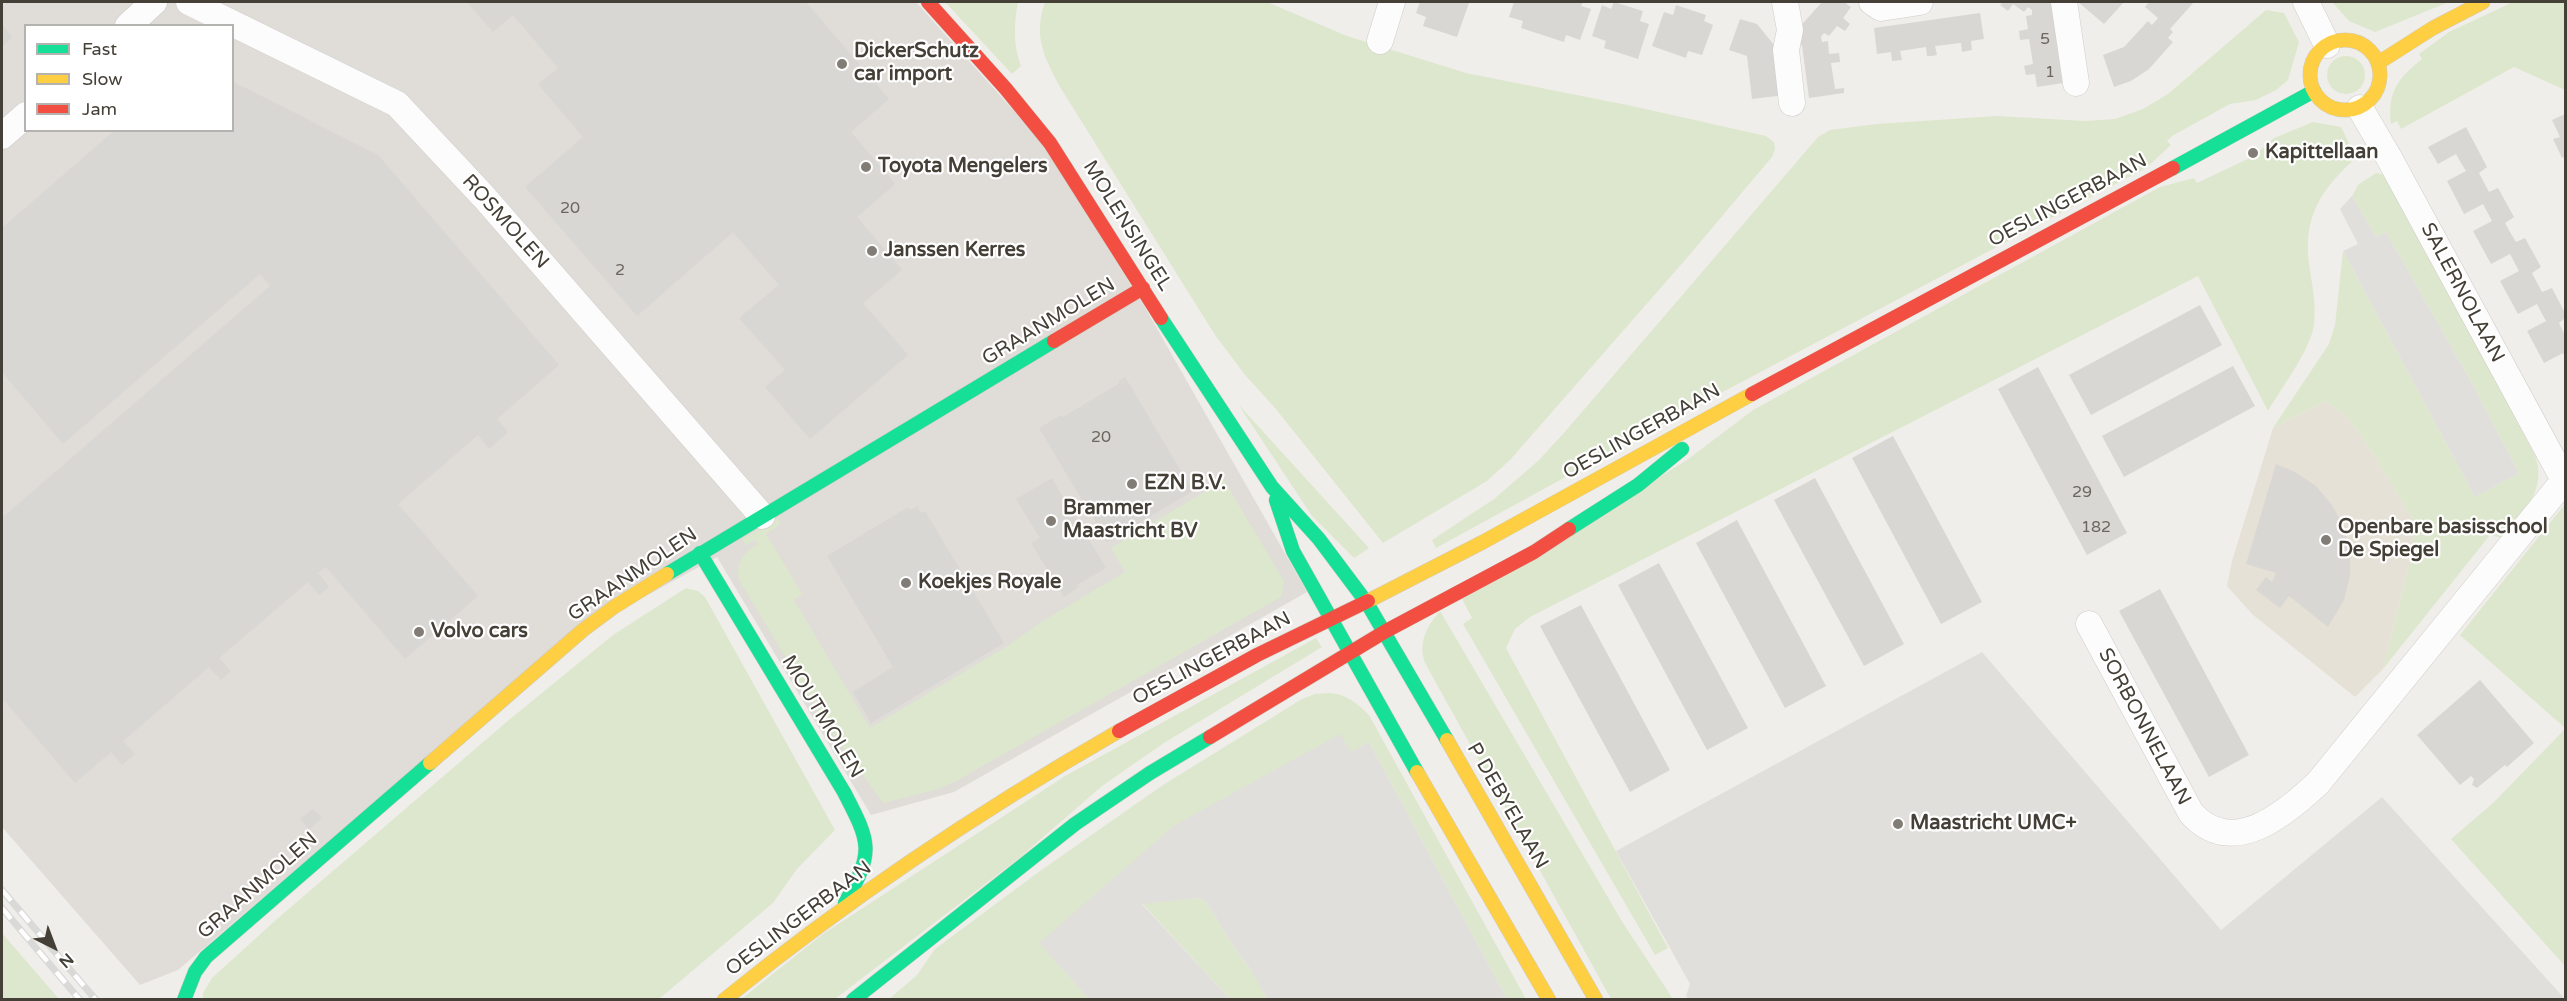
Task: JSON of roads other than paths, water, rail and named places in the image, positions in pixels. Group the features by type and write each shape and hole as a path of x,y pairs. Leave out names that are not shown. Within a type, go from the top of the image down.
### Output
{"street":[{"path":"130,24 154,2"},
{"name":"ROSMOLEN","path":"189,2 234,24"},
{"name":"MOLENSINGEL","path":"928,2 1039,128 1272,487 1318,539 1386,632"},
{"path":"1380,41 1392,2"},
{"path":"1785,2 1790,30 1786,50 1792,103"},
{"path":"1872,2 1881,8 1920,2"},
{"path":"2064,2 2076,83"},
{"path":"2306,2 2326,45"},
{"path":"2378,63 2433,28 2482,2"},
{"name":"ROSMOLEN","path":"234,24 397,104 484,197 762,516"},
{"path":"2341,40 2354,41 2366,47 2378,63 2380,78 2377,92 2360,108 2335,109 2323,102 2314,91 2310,78 2312,65 2318,53 2326,45 2341,40"},
{"name":"OESLINGERBAAN","path":"724,999 843,908 1015,792 1200,687 1437,567 1746,397 2314,91"},
{"name":"SALERNOLAAN","path":"2360,108 2564,478"},
{"path":"2,136 24,117"},
{"name":"GRAANMOLEN","path":"184,999 195,972 206,957 538,669 614,607 700,552 1143,288"},
{"name":"OESLINGERBAAN","path":"853,999 1075,824 1150,773 1350,652 1534,552 1593,515 1638,485 1746,397"},
{"name":"SORBONNELAAN","path":"2089,624 2185,804 2205,826 2218,831 2234,832 2268,823 2294,805 2318,783 2564,478"},
{"name":"MOLENSINGEL","path":"1272,487 1293,551 1381,709"},
{"name":"MOUTMOLEN","path":"700,552 844,792 862,828 869,850 867,863 843,908"},
{"name":"P DEBYELAAN","path":"1386,632 1596,999"},
{"path":"1291,687 1317,681 1335,681"},
{"path":"1355,687 1368,695 1381,709 1549,999"}],"railway":[{"path":"2,890 96,1000"},
{"path":"2,908 80,1000"}],"place":[{"name":"DickerSchutz car import","path":"842,64"},
{"name":"Kapittellaan","path":"2253,153"},
{"name":"Toyota Mengelers","path":"866,167"},
{"name":"Janssen Kerres","path":"872,251"},
{"name":"EZN B.V.","path":"1132,484"},
{"name":"Brammer Maastricht BV","path":"1051,521"},
{"name":"Openbare basisschool De Spiegel","path":"2326,540"},
{"name":"Koekjes Royale","path":"906,583"},
{"name":"Volvo cars","path":"419,632"},
{"name":"Maastricht UMC+","path":"1898,824"}]}
